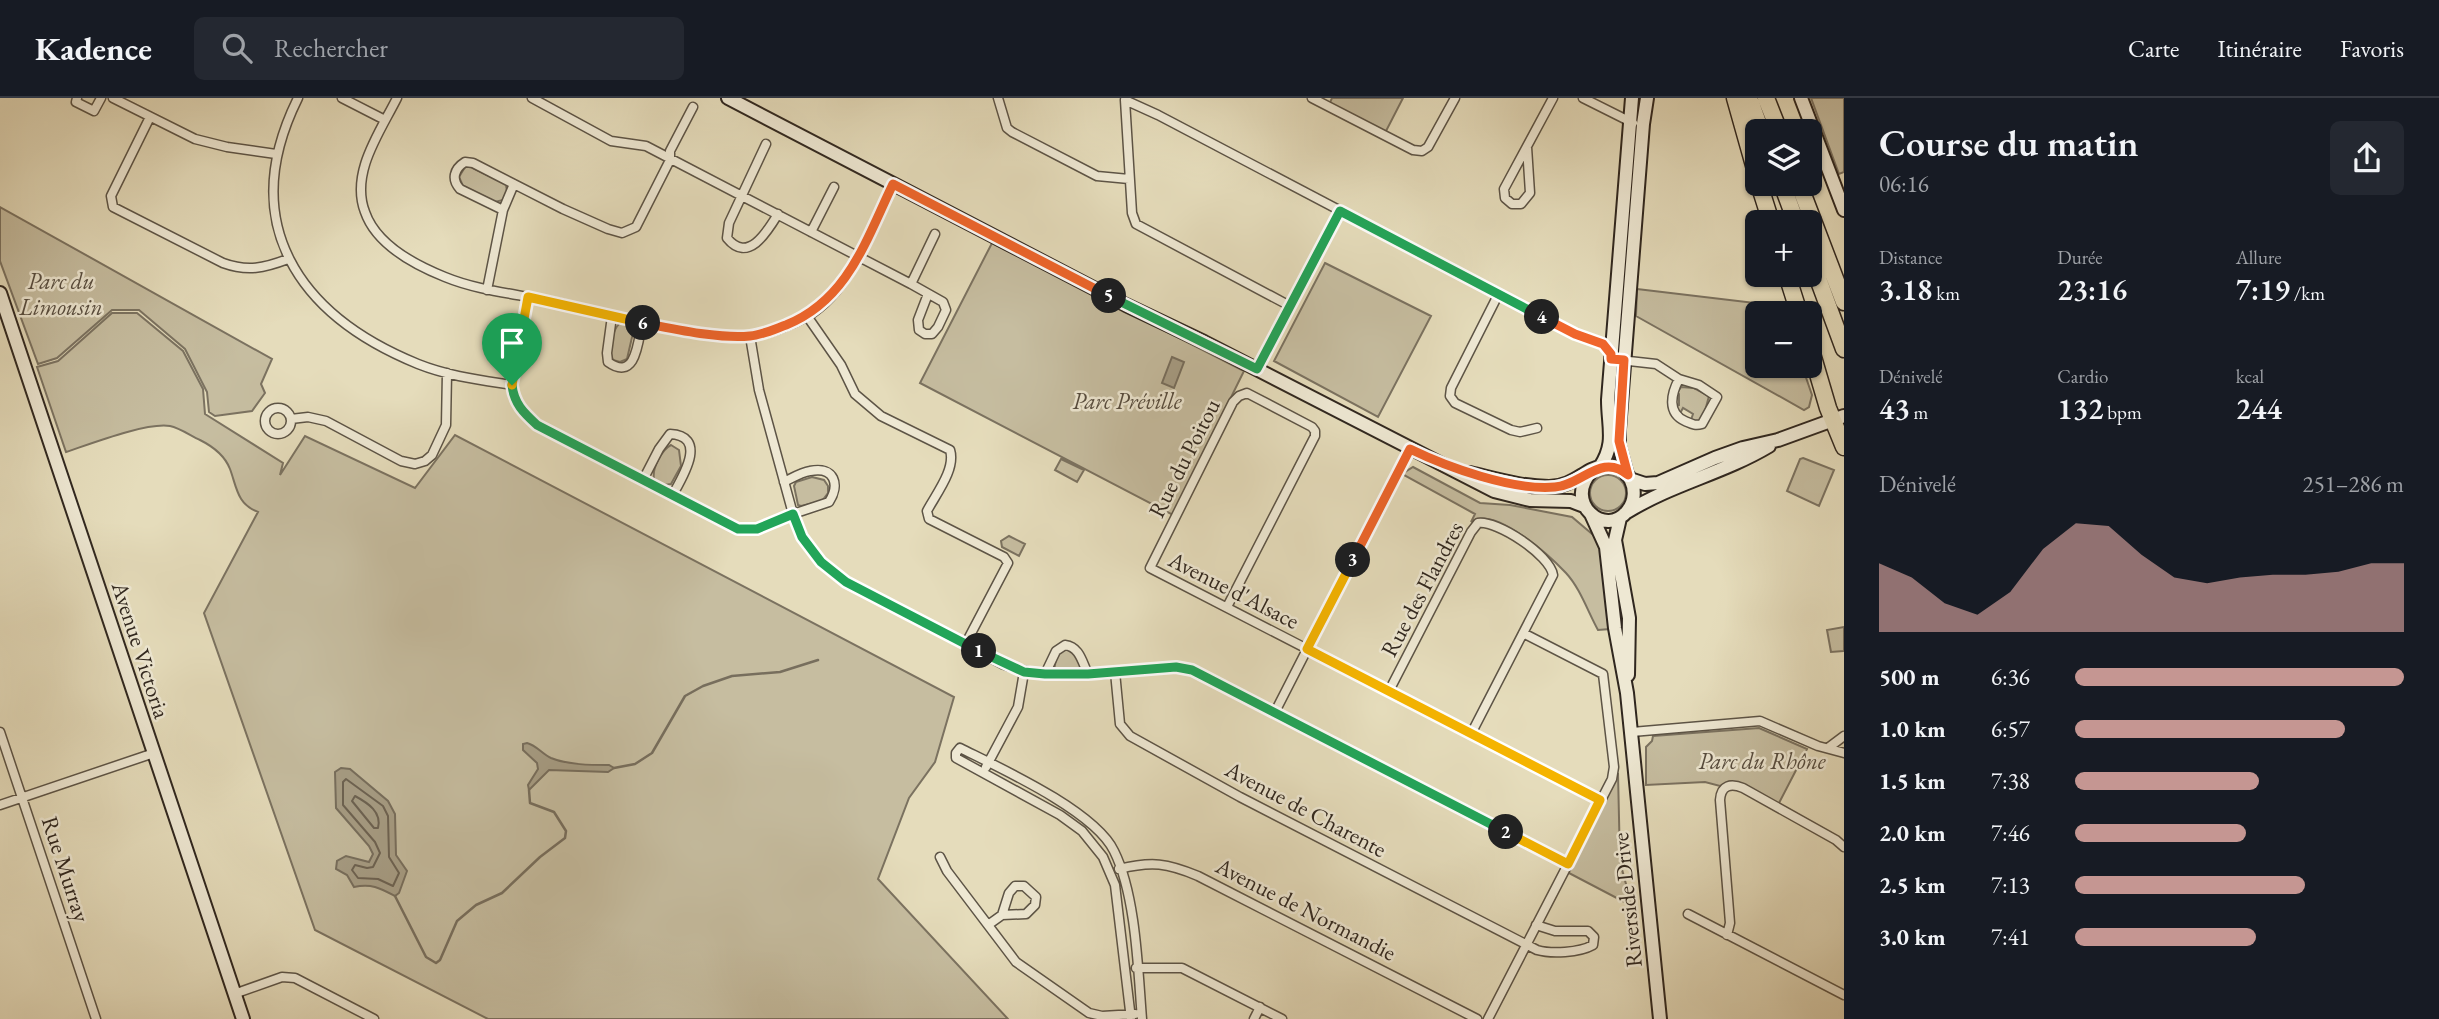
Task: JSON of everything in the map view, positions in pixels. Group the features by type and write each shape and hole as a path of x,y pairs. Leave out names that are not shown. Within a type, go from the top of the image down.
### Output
{"highway":[{"path":"1735,98 1745,133"},
{"path":"1748,98 1757,119"},
{"path":"1768,98 1774,119"},
{"path":"1804,196 1844,302"},
{"path":"1821,287 1844,349"},
{"path":"1822,377 1838,418 1844,447"}],"street":[{"path":"77,98 76,102 94,111 101,98"},
{"path":"113,98 195,139 276,154"},
{"path":"298,98 284,126 276,154 273,196 288,259 308,290 341,320 368,339 418,363 447,373 512,385"},
{"path":"342,98 385,120"},
{"path":"397,98 365,162 361,179 364,211 374,231 391,248 445,277 487,290 703,334 750,336 807,316 827,300 859,256 893,184"},
{"path":"532,98 611,141 646,146 859,256 911,284 929,294 943,302 946,310 939,327 932,334 925,334 919,330 918,320 929,294"},
{"path":"728,98 1126,305 1494,491 1537,501 1570,501 1606,521 1623,515 1656,496 1748,459 1778,440"},
{"path":"998,98 1007,128 1012,132 1097,176 1129,179"},
{"path":"1312,98 1413,150 1422,151 1428,147 1455,98"},
{"path":"1527,147 1530,192 1521,204 1513,204 1505,198 1504,189 1553,98"},
{"path":"1583,98 1636,123"},
{"path":"1588,510 1581,497 1582,488 1610,446 1608,409 1615,358 1628,312 1636,123 1632,98"},
{"path":"1623,515 1634,496 1634,486 1619,441 1615,305 1636,123 1647,98"},
{"path":"1801,98 1844,210"},
{"path":"1290,306 1136,225 1132,213 1129,179 1125,100 1575,334 1604,344 1615,358 1656,364 1679,379 1699,386 1717,397 1702,424 1694,425 1675,415 1673,395 1679,379"},
{"path":"503,210 460,189 454,176 458,166 465,162 473,163 563,209 622,233 636,227 693,107"},
{"path":"150,117 111,196 113,207 238,268 264,268 288,259"},
{"path":"766,144 729,223 727,237 733,246 752,246 766,234 778,214"},
{"path":"487,290 503,210 514,184"},
{"path":"811,232 834,187"},
{"path":"1257,369 1340,211"},
{"path":"911,284 935,234"},
{"name":"Avenue Victoria","path":"0,293 243,1019"},
{"path":"1499,295 1451,388 1450,396 1455,403 1511,430 1520,432 1537,428"},
{"path":"528,297 512,385 513,396 521,411 537,425 738,529 757,529 829,502 835,493 836,484 832,476 821,471 811,471 784,482"},
{"path":"612,316 607,354 608,362 616,368 628,367 633,362 642,323"},
{"path":"807,316 841,365 855,394 881,416 950,450 952,457 949,469 927,511 929,519 1004,557 1008,562 965,643"},
{"path":"750,336 759,390 793,514 802,537 821,562 846,582 1002,664 1024,672 1088,674 1185,668 1568,864"},
{"path":"291,419 308,417 326,421 401,460 415,464 432,455 446,425 447,373"},
{"name":"Rue du Poitou","path":"1150,568 1233,402 1243,394 1252,395 1312,427 1315,436 1227,607"},
{"path":"1456,470 1521,485 1550,487 1568,484 1596,469 1614,467 1645,484 1658,483 1724,455 1778,440 1838,418"},
{"path":"643,480 670,434 678,434 688,442 691,452 689,465 672,496"},
{"path":"1275,712 1410,449"},
{"name":"Riverside Drive","path":"1588,510 1607,551 1616,635 1632,732 1660,1019"},
{"name":"Riverside Drive","path":"1623,515 1615,540 1629,618 1627,693"},
{"name":"Rue des Flandres","path":"1389,691 1471,532 1478,523 1489,523 1529,545 1545,561 1553,575 1471,734"},
{"name":"Avenue d'Alsace","path":"1150,568 1600,800"},
{"path":"1488,1019 1612,779 1614,766 1603,674 1523,633"},
{"path":"1045,674 1056,651 1065,645 1078,651 1088,674"},
{"path":"983,772 1018,707 1024,672"},
{"name":"Avenue de Charente","path":"1115,672 1120,724 1125,733 1251,803 1526,944"},
{"path":"1632,732 1760,721 1844,753"},
{"name":"Rue Murray","path":"0,732 96,1019"},
{"path":"1828,748 1844,736"},
{"path":"940,858 1016,962 1082,1009 1101,1016 1131,1017 1141,1016 1139,968 1126,882 1114,849 1096,827 1072,808 989,762 960,748 956,753 956,758 1083,831 1103,857 1115,885 1131,1017"},
{"path":"0,805 153,753"},
{"path":"1727,934 1730,923 1720,800 1725,788 1731,785 1741,787 1826,834 1844,847"},
{"name":"Avenue de Normandie","path":"1110,872 1150,862 1174,866 1477,1019"},
{"path":"988,925 1002,915 1026,914 1035,905 1036,897 1024,886 1015,886 1009,893 1002,915"},
{"path":"1688,914 1844,995"},
{"path":"1526,944 1537,950 1550,952 1589,948 1594,941 1592,933 1588,931 1555,931 1536,925"},
{"path":"1126,969 1182,968 1282,1019"},
{"path":"234,994 282,977 295,978 374,1019"},
{"path":"1254,1019 1260,1007"}],"green space":[{"path":"1332,98 1403,98 1384,135 1328,107"},
{"path":"1811,98 1844,98 1844,172 1839,174 1822,128 1822,119 1819,119"},
{"path":"465,167 471,167 506,185 507,191 503,200 495,202 463,186 459,177"},
{"name":"Parc du Limousin","path":"0,207 272,359 261,384 265,393 252,411 215,416 209,412 207,392 185,349 139,310 112,310 57,358 38,364 0,261"},
{"name":"Parc Préville","path":"992,243 1244,371 1173,515 920,383"},
{"path":"1325,263 1431,316 1378,417 1274,361"},
{"path":"1637,289 1745,302 1745,377 1636,316"},
{"path":"112,313 137,313 183,351 203,389 205,414 283,463 280,475 305,436 415,488 455,435 954,697 935,762 909,798 878,879 1008,1019 488,1019 315,930 204,613 258,512 242,500 228,464 221,456 205,442 174,427 133,430 66,452 37,367 58,361"},
{"path":"620,323 629,326 633,333 627,359 620,362 613,360 611,346 613,335"},
{"path":"1747,378 1806,378 1812,395 1809,407 1804,410"},
{"path":"1681,387 1694,388 1709,396 1699,422 1691,420 1693,414 1683,408 1679,415 1676,406 1679,405 1677,393"},
{"path":"671,445 679,450 681,466 671,484 664,485 654,479 654,470 661,455"},
{"path":"1061,459 1084,470 1077,482 1055,470"},
{"path":"1800,459 1834,470 1819,506 1787,491"},
{"path":"1413,467 1480,503 1510,505 1572,517 1598,539 1610,629 1598,630 1571,579 1535,545 1493,520 1471,522 1475,514 1402,474"},
{"path":"1608,475 1621,480 1626,493 1621,506 1608,511 1595,506 1590,493 1595,480"},
{"path":"812,477 824,480 828,493 822,501 798,505 794,486 796,482"},
{"path":"1009,536 1025,544 1019,556 1002,547 1001,541"},
{"path":"1844,627 1844,651 1831,652 1827,630"},
{"path":"1065,648 1075,653 1081,666 1077,671 1054,670 1057,654"},
{"name":"Parc du Rhône","path":"1759,728 1807,749 1778,805 1731,781 1720,786 1705,782 1646,785 1646,747 1653,736"},
{"path":"1618,773 1620,862 1632,906 1567,872"}],"water":[{"path":"1172,357 1184,362 1174,388 1162,383"},
{"path":"527,743 558,760 609,765 614,768 608,772 549,770 529,790 528,785 538,769 537,763 523,750 523,744"},
{"path":"341,768 350,769 388,801 395,814 396,855 407,871 399,893 395,896 375,887 354,887 347,875 336,869 337,861 346,856 369,862 373,854 336,808 335,772"}],"waterway":[{"path":"614,768 635,764 652,753 685,696 703,686 732,676 780,672 818,660"},
{"path":"395,896 426,957 436,963 440,960 457,921 476,905 502,893 540,857 565,838 566,831 554,812 530,803 529,790"}],"route":[{"path":"893,184 1126,305 1257,369 1340,211 1575,334 1598,341 1606,346 1611,359 1624,360 1619,441 1628,475 1618,468 1605,466 1560,486 1527,486 1456,470 1410,449 1307,649 1600,800 1568,864 1192,670 1176,667 1065,675 1024,672 1002,664 846,582 821,562 802,537 793,514 757,529 738,529 537,425 521,411 513,396 512,385 528,297 703,334 750,336 807,316 827,300 859,256 893,184"}]}
